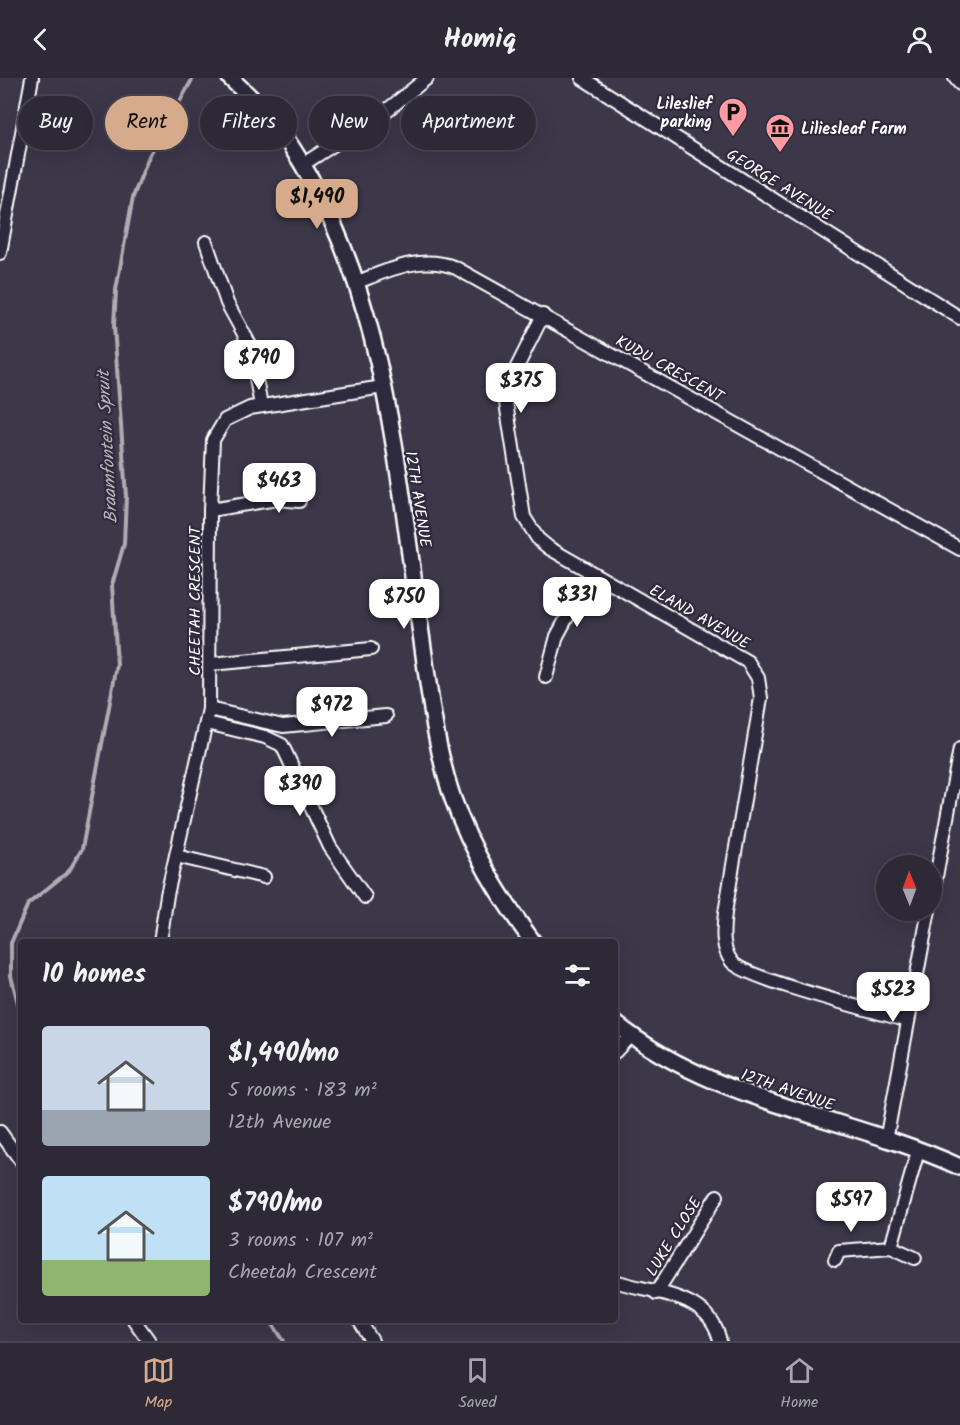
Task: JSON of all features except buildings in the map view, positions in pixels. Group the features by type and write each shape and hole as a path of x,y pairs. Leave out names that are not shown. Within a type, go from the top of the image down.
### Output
{"street":[{"path":"0,253 32,78"},
{"name":"12TH AVENUE","path":"230,78 267,114 302,165 332,223 355,283 369,324 383,387 429,690 453,798 471,843 496,891 531,939"},
{"path":"302,165 386,111 427,78"},
{"name":"GEORGE AVENUE","path":"582,78 960,318"},
{"path":"955,78 960,84"},
{"path":"206,242 227,303 250,345 261,405"},
{"name":"KUDU CRESCENT","path":"355,283 414,263 441,262 543,315 960,549"},
{"name":"ELAND AVENUE","path":"543,315 513,375 506,403 520,505 524,517 538,539 591,573 748,662 758,678 761,698 723,929 724,944 734,964 763,978 908,1021"},
{"name":"CHEETAH CRESCENT","path":"161,939 209,709 211,452 218,430 236,413 261,405 383,387"},
{"path":"210,510 277,500 299,501"},
{"path":"546,676 557,636 591,573"},
{"path":"211,664 371,649"},
{"path":"209,709 284,726 386,716"},
{"path":"207,723 265,737 282,745 330,847 365,897"},
{"path":"940,855 960,749"},
{"path":"177,856 264,877"},
{"path":"886,1140 927,921"},
{"name":"12TH AVENUE","path":"618,1025 681,1067 726,1087 960,1167"},
{"path":"618,1049 631,1035"},
{"path":"0,1131 18,1157"},
{"path":"891,1247 918,1151"},
{"name":"LUKE CLOSE","path":"656,1293 717,1196"},
{"path":"835,1260 839,1251 891,1247 915,1258"},
{"path":"618,1282 694,1303 714,1321 720,1341"},
{"path":"136,1323 149,1341"},
{"path":"361,1323 372,1341"}],"waterway":[{"name":"Braamfontein Spruit","path":"18,1003 11,976 11,943 28,904 69,871 82,849 117,665 112,585 124,544 126,496 114,326 116,290 133,197 149,156 193,78"},
{"name":"Braamfontein Spruit","path":"272,1323 284,1341"}],"place":[{"name":"Lileslief parking","path":"733,138"},
{"name":"Liliesleaf Farm","path":"780,154"}]}
